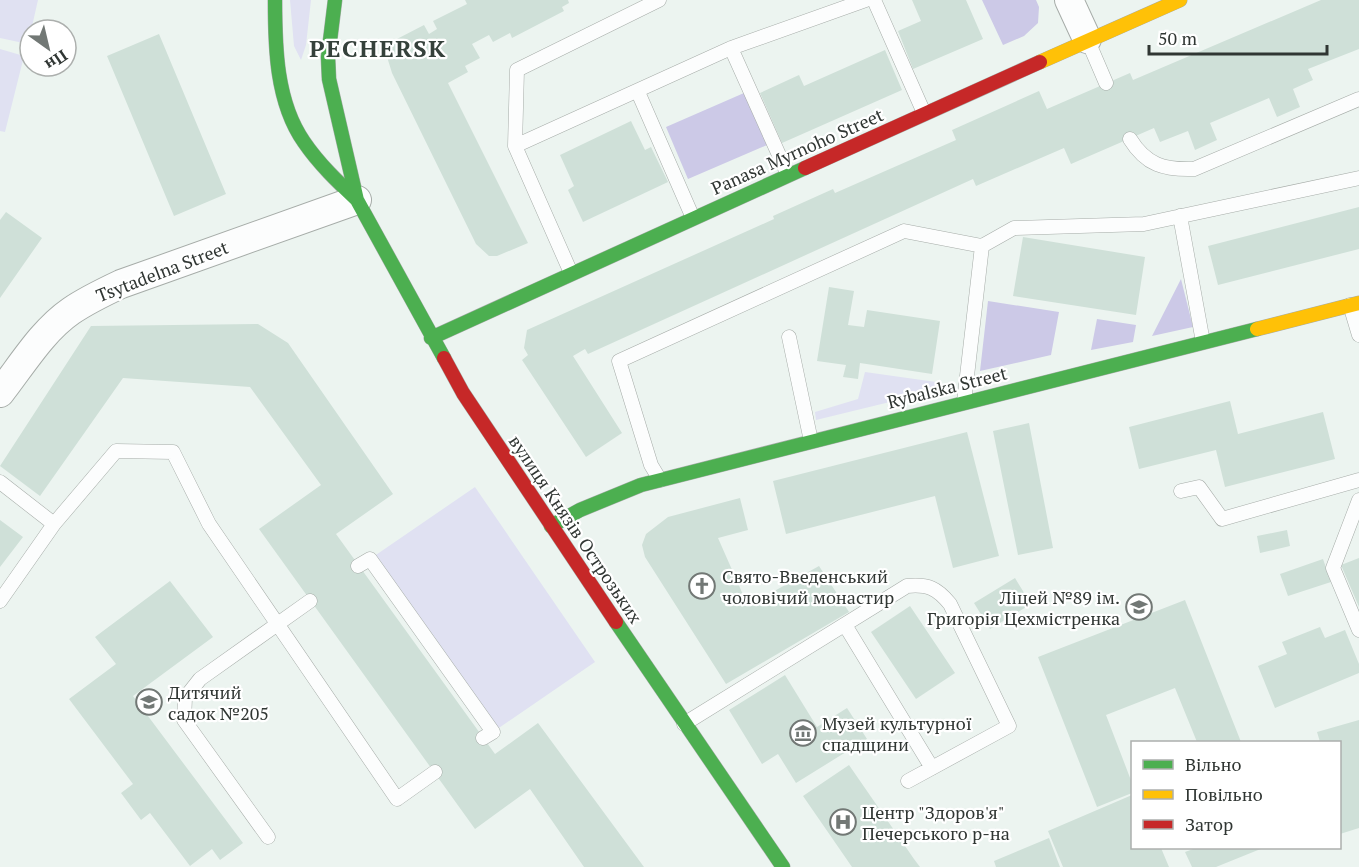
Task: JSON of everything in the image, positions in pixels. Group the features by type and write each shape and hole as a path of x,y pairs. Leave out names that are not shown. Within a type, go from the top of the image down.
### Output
{"street":[{"name":"вулиця Князів Острозьких","path":"275,0 275,45 282,88 293,121 314,156 357,200"},
{"name":"вулиця Князів Острозьких","path":"335,0 328,57 329,79 357,200 431,338 464,393 684,724 783,867"},
{"path":"1069,0 1087,39"},
{"name":"Panasa Myrnoho Street","path":"431,338 1087,39 1180,0"},
{"name":"Tsytadelna Street","path":"0,393 51,327 70,311 95,297 121,284 357,200"},
{"name":"Rybalska Street","path":"551,526 580,510 660,480 1354,304"}],"lane":[{"path":"571,273 515,146 517,70 659,0"},
{"path":"515,146 731,48 866,0"},
{"path":"874,0 924,113"},
{"path":"1087,39 1106,83"},
{"path":"731,48 788,175"},
{"path":"638,92 693,218"},
{"path":"1130,139 1138,153 1150,163 1171,170 1194,169 1359,99"},
{"path":"660,480 651,465 619,361 904,231 982,246 1014,228 1144,225 1359,178"},
{"path":"1180,216 1203,342"},
{"path":"964,402 982,246"},
{"path":"1354,304 1359,335"},
{"path":"789,337 811,441"},
{"path":"0,601 54,524 116,451 173,452 209,524 397,799 435,772"},
{"path":"1181,491 1199,487 1222,519 1359,480"},
{"path":"0,482 54,524"},
{"path":"1359,500 1333,568 1359,630"},
{"path":"358,566 370,558 493,732 483,738"},
{"path":"684,724 907,586 926,585 940,592 950,604 1009,726 908,781"},
{"path":"268,837 184,720 185,698 200,680 310,601"},
{"path":"845,625 932,768"}],"shaded area":[{"path":"0,0 38,0 34,18 18,18 18,42 0,38"},
{"path":"290,0 311,0 306,45 301,60 294,46"},
{"path":"982,0 1036,0 1039,7 1038,23 1024,36 1003,45"},
{"path":"0,49 18,54 18,78 5,132 0,131"},
{"path":"744,93 767,145 688,179 666,127"},
{"path":"1181,279 1193,327 1152,336"},
{"path":"988,301 1059,312 1051,355 980,371"},
{"path":"1097,319 1136,325 1133,342 1091,350"},
{"path":"865,372 936,382 935,391 816,420 815,412 858,399"},
{"path":"475,487 595,662 493,732 370,559"}],"building":[{"path":"465,0 568,0 569,3 562,7 564,11 512,38 510,33 493,42 489,35 472,44 480,58 465,66 468,72 448,83 528,243 497,256 489,256 476,244 392,73 388,60 395,40 424,25 429,34 437,29 433,21 467,4"},
{"path":"912,0 966,0 983,39 913,69 898,31 921,21"},
{"path":"1321,0 1359,0 1359,49 1308,69 1313,80 1293,89 1300,107 1277,117 1269,98 1210,123 1217,140 1195,150 1188,131 1160,142 1154,128 1071,164 1064,148 976,186 973,179 588,354 585,349 573,356 622,433 586,457 522,360 528,355 524,348 527,330 774,219 773,216 833,189 835,193 956,140 952,130 1039,91 1047,109 1130,73 1133,80"},
{"path":"159,34 226,194 174,216 107,56"},
{"path":"885,50 902,90 782,143 760,93 799,75 804,86"},
{"path":"631,121 645,150 651,147 668,182 583,222 568,190 574,186 560,155"},
{"path":"1359,207 1359,249 1218,285 1208,246"},
{"path":"6,212 42,238 0,298 0,220"},
{"path":"1023,237 1145,257 1136,315 1013,296"},
{"path":"829,287 854,291 848,325 864,327 867,310 940,321 932,374 860,363 858,379 843,377 846,365 817,361"},
{"path":"258,324 288,343 393,494 336,534 495,754 538,723 644,867 584,867 530,789 475,829 259,529 321,485 250,387 123,378 40,496 0,466 91,326"},
{"path":"1230,401 1238,434 1323,412 1335,459 1225,487 1216,450 1139,469 1129,427"},
{"path":"1029,423 1053,548 1018,555 993,431"},
{"path":"967,432 999,556 953,568 935,496 786,534 773,481"},
{"name":"Свято-Введенський чоловічий монастир","path":"740,498 748,530 718,538 748,606 819,566 849,612 726,684 645,557 642,545 646,534 668,517"},
{"path":"0,520 23,537 0,567"},
{"path":"1287,530 1290,546 1260,553 1257,536"},
{"path":"1359,558 1359,607 1341,565"},
{"path":"1323,559 1331,582 1288,596 1280,574"},
{"path":"1015,578 1031,604 990,629 974,603"},
{"path":"170,581 213,637 133,696 243,843 220,860 212,849 190,866 150,813 141,820 121,793 133,784 69,699 116,664 95,637"},
{"path":"1185,600 1241,741 1197,741 1175,688 1106,715 1131,780 1131,793 1097,807 1038,657"},
{"path":"910,606 955,673 916,699 871,632"},
{"path":"1320,627 1325,638 1345,630 1359,664 1359,673 1275,708 1258,666 1287,654 1282,642"},
{"name":"Музей культурної спадщини","path":"785,675 817,727 847,708 867,739 796,783 778,754 762,764 729,710"},
{"path":"1359,720 1359,828 1341,834 1341,741 1320,741 1317,732"},
{"path":"849,765 920,867 852,867 803,796"},
{"path":"1131,795 1131,849 1161,849 1169,867 1063,867 1048,831"},
{"path":"1049,838 1060,867 996,867 994,861"},
{"path":"1193,849 1261,849 1216,867 1192,867 1185,852"}],"traffic: fast":[{"path":"275,0 279,74 288,110 310,150 329,173 357,200"},
{"path":"335,0 328,57 329,79 357,200 444,358"},
{"path":"431,338 805,168"},
{"path":"551,526 580,510 641,485 1257,329"},
{"path":"616,622 783,867"}],"traffic: slow":[{"path":"1040,62 1180,0"},
{"path":"1257,329 1359,303"}],"traffic: jam":[{"path":"805,168 1040,62"},
{"path":"444,358 463,393 616,622"}],"place":[{"name":"Свято-Введенський чоловічий монастир","path":"702,586"},
{"name":"Ліцей №89 ім. Григорія Цехмістренка","path":"1139,607"},
{"name":"Дитячий садок №205","path":"149,702"},
{"name":"Музей культурної спадщини","path":"803,733"},
{"name":"Центр \"Здоров'я\" Печерського р-на","path":"843,822"}],"district":[{"name":"PECHERSK","path":"378,48"}]}
